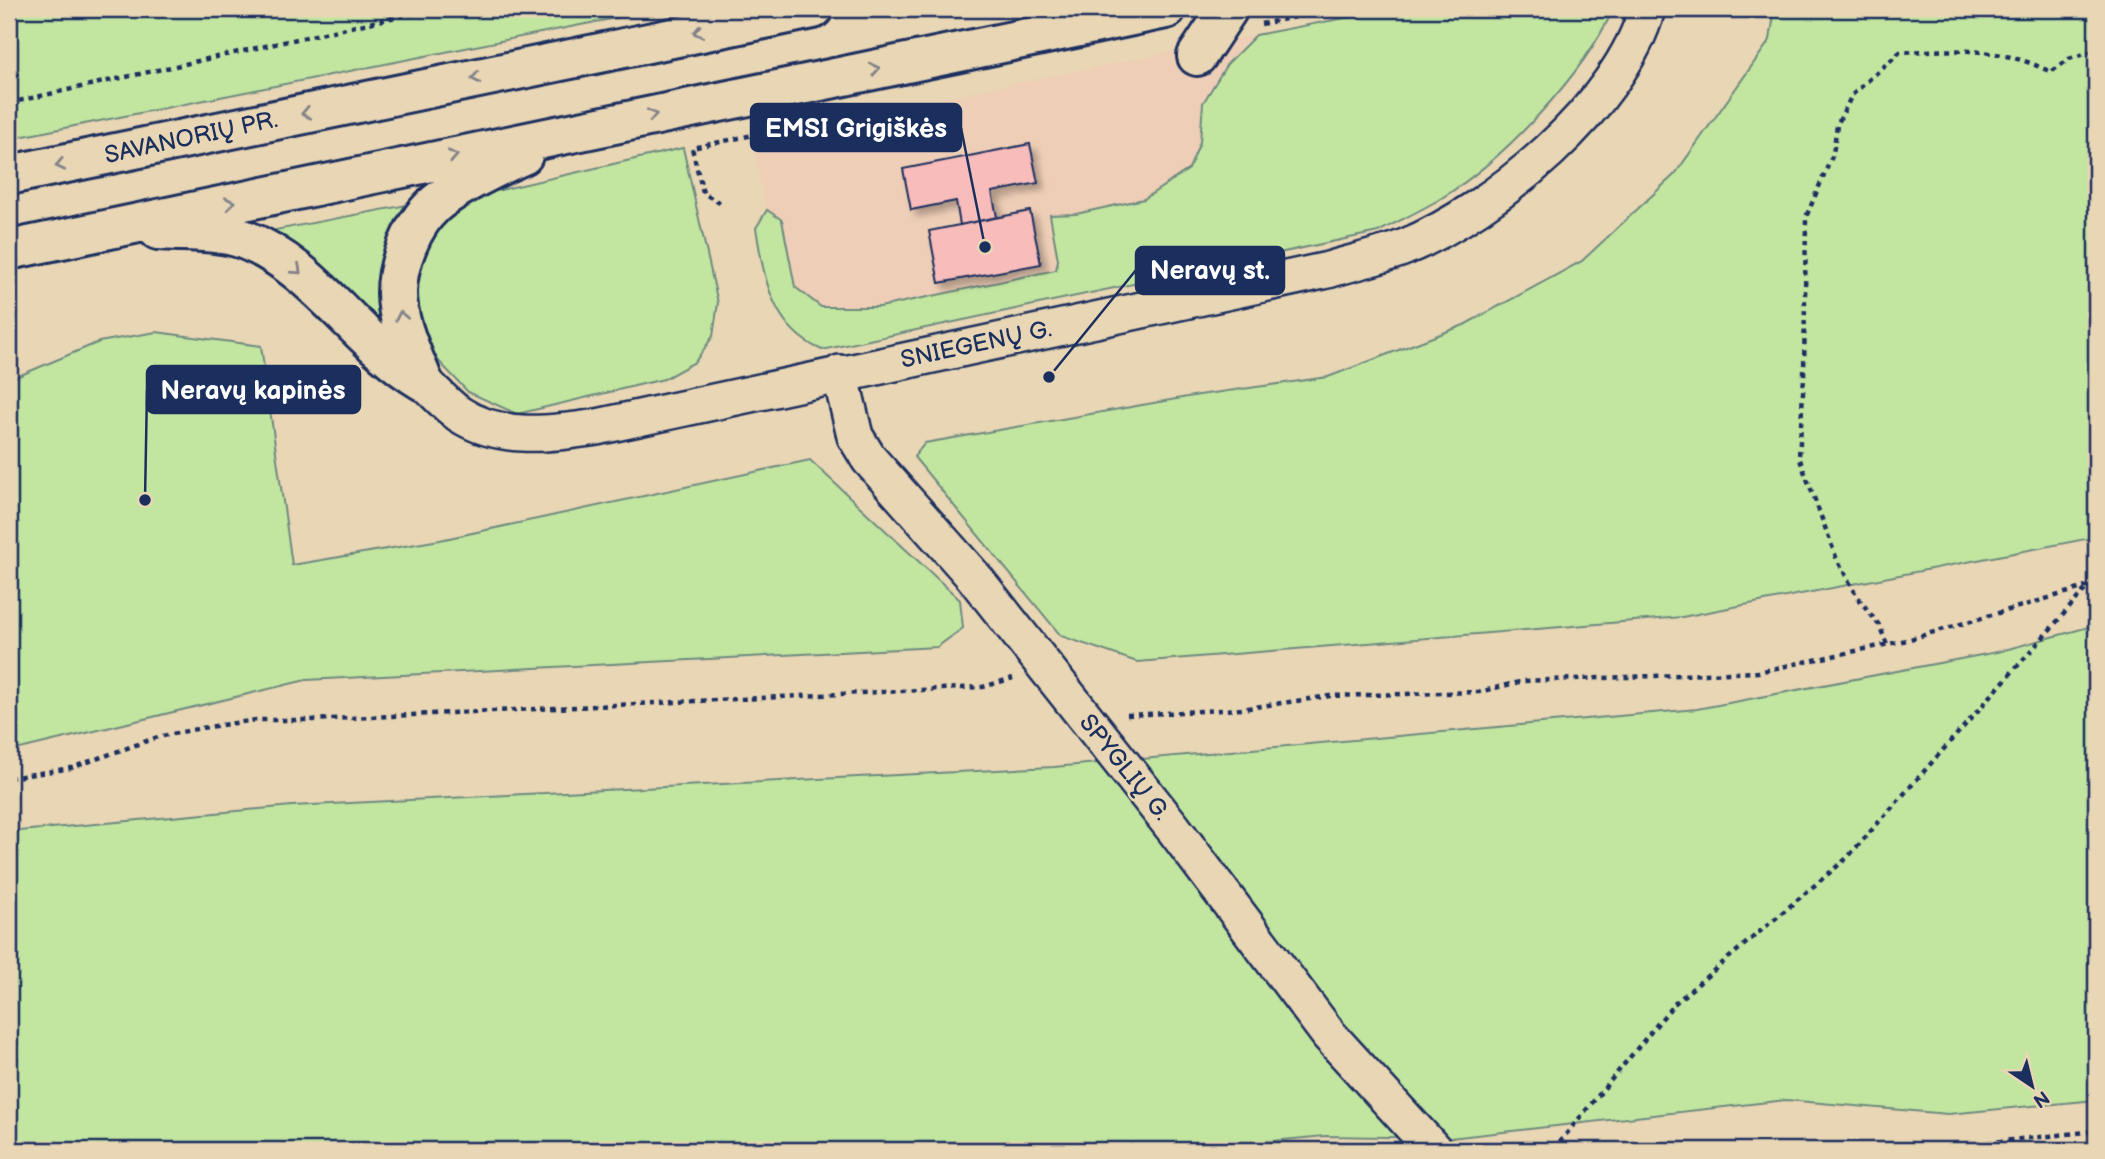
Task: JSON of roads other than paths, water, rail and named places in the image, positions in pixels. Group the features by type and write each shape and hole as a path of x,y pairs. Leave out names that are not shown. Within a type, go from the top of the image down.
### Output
{"highway":[{"name":"SAVANORIŲ PR.","path":"9,175 813,9"},
{"path":"9,250 1166,9"},
{"path":"423,380 405,337 397,295 400,264 414,232 433,205 501,164 585,129"},
{"path":"116,227 241,238 284,259 395,364 423,380"}],"street":[{"name":"SNIEGENŲ G.","path":"423,380 460,415 506,432 547,435 597,427 1328,270 1405,247 1472,213 1532,166 1580,120 1620,68 1647,9"},
{"name":"SPYGLIŲ G.","path":"840,373 855,436 869,459 974,577 1174,829 1329,1035 1434,1150"}],"place":[{"name":"EMSI Grigiškės","path":"985,247"},
{"name":"Neravų st.","path":"1049,377"},
{"name":"Neravų kapinės","path":"145,500"}]}
